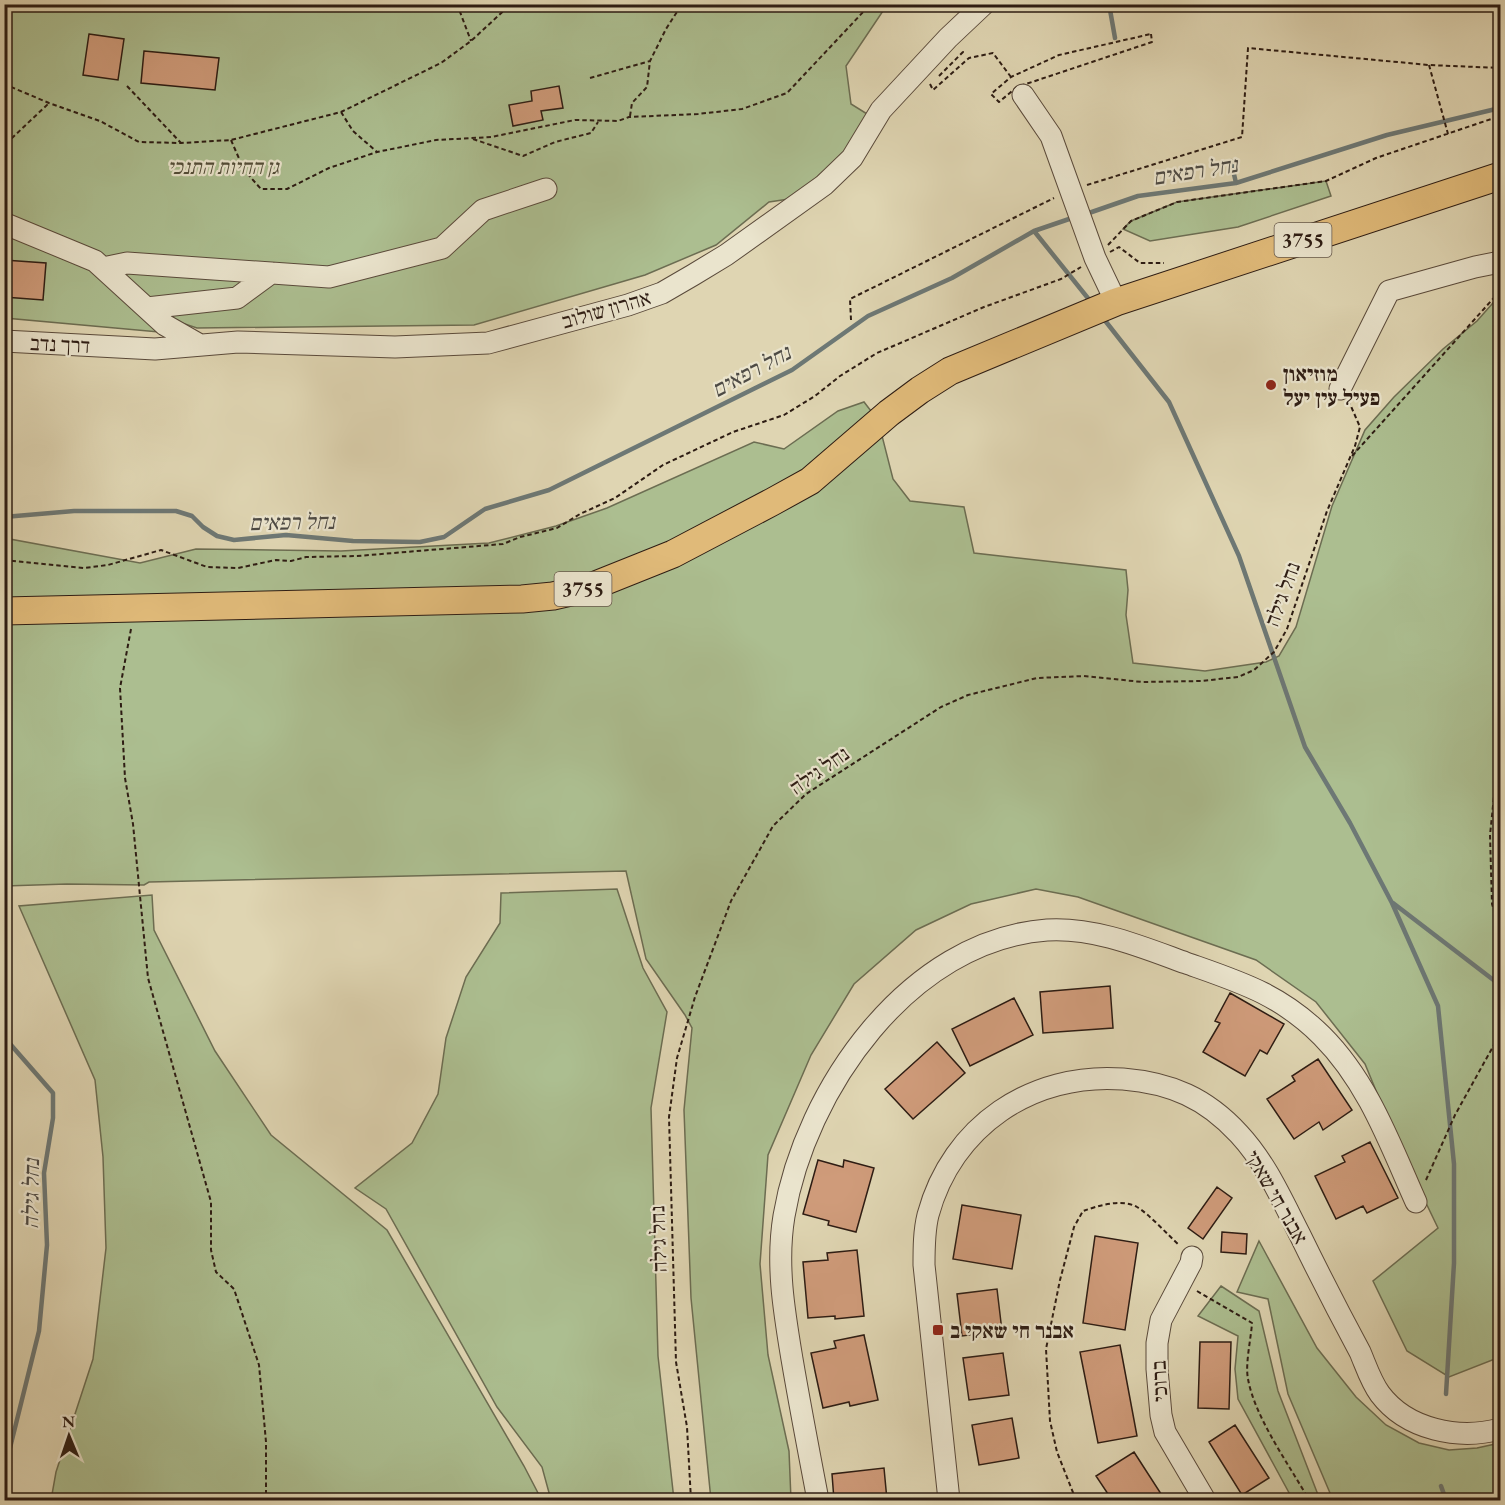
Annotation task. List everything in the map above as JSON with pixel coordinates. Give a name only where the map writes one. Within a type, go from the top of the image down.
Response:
[{"type":"main road","name":"3755","points":[[4,611],[522,599],[553,596],[588,588],[673,554],[810,481],[889,413],[950,371],[1103,307],[1500,176]]},
{"type":"street","name":"אהרון שולוב","points":[[116,347],[155,349],[238,342],[395,348],[488,343],[628,305],[662,293],[726,255],[824,185],[852,158],[881,110],[948,38],[984,4]]},
{"type":"street","points":[[1020,91],[1051,136],[1095,258],[1103,307]]},
{"type":"street","points":[[103,268],[126,263],[329,277],[442,248],[483,210],[546,189]]},
{"type":"street","points":[[4,225],[95,261],[165,325],[200,345]]},
{"type":"street","points":[[1340,389],[1389,291],[1500,262]]},
{"type":"street","points":[[147,308],[237,298],[271,273]]},
{"type":"street","name":"דרך נדב","points":[[4,341],[116,347]]},
{"type":"street","points":[[818,1500],[800,1407],[781,1285],[780,1249],[792,1177],[803,1143],[819,1109],[852,1054],[909,991],[969,953],[1023,933],[1049,930],[1078,932],[1131,943],[1262,991],[1297,1014],[1322,1036],[1345,1062],[1372,1104],[1416,1202]]},
{"type":"street","name":"אבנר חי שאקי","points":[[949,1500],[924,1265],[924,1238],[928,1216],[946,1171],[974,1132],[1007,1106],[1044,1088],[1086,1079],[1144,1081],[1181,1091],[1220,1116],[1239,1133],[1269,1176],[1379,1393],[1395,1409],[1412,1420],[1433,1429],[1479,1433],[1500,1429]]},
{"type":"street","name":"ברוכי","points":[[1192,1257],[1161,1320],[1157,1342],[1157,1369],[1161,1415],[1169,1440],[1205,1500]]},
{"type":"street","name":"אבנר חי שאקי","points":[[1360,1352],[1393,1392],[1424,1413],[1460,1422],[1500,1416]]},
{"type":"path","points":[[457,4],[471,41]]},
{"type":"path","points":[[4,84],[99,121],[139,142],[181,143],[231,140],[341,112],[441,63],[471,41],[511,4]]},
{"type":"path","points":[[629,117],[632,103],[647,87],[650,61],[682,4]]},
{"type":"path","points":[[231,140],[244,170],[261,189],[274,190],[287,189],[329,168],[377,152],[436,140],[491,137],[574,120],[618,121],[629,117],[698,114],[742,109],[787,93],[865,10],[865,4]]},
{"type":"path","points":[[1151,34],[1152,42],[1020,91],[999,102],[992,94],[1011,77],[1059,55],[1151,34]]},
{"type":"path","points":[[948,38],[963,52],[930,85],[933,90],[969,58],[993,53],[1011,77]]},
{"type":"path","points":[[851,320],[850,299],[1071,190],[1242,137],[1248,48],[1430,65],[1500,68]]},
{"type":"path","points":[[590,78],[650,61]]},
{"type":"path","points":[[1430,65],[1448,134]]},
{"type":"path","points":[[127,86],[181,143]]},
{"type":"path","points":[[4,138],[12,138],[49,103]]},
{"type":"path","points":[[341,112],[353,131],[377,152]]},
{"type":"path","points":[[4,560],[84,568],[108,565],[161,550],[207,567],[238,568],[276,560],[291,561],[306,557],[413,552],[503,544],[520,537],[557,528],[580,514],[615,498],[663,465],[734,432],[784,415],[876,353],[984,307],[1061,279],[1095,258],[1131,221],[1177,202],[1326,181],[1376,158],[1500,116]]},
{"type":"path","points":[[471,138],[523,156],[555,142],[591,133],[599,121]]},
{"type":"path","points":[[1351,456],[1500,291]]},
{"type":"path","name":"נחל גילה","points":[[692,1500],[687,1427],[676,1362],[669,1117],[677,1058],[695,997],[731,901],[773,826],[806,794],[941,707],[968,695],[1036,678],[1084,676],[1142,682],[1201,681],[1238,677],[1254,670],[1274,652],[1287,629],[1327,511],[1351,456],[1360,427],[1351,405],[1340,389]]},
{"type":"path","points":[[135,608],[120,688],[125,778],[133,824],[148,978],[211,1202],[211,1250],[216,1272],[234,1289],[259,1365],[266,1442],[266,1500]]},
{"type":"path","points":[[1500,738],[1490,835],[1492,904],[1500,930]]},
{"type":"path","points":[[1416,1202],[1455,1115],[1500,1034]]},
{"type":"path","points":[[1076,1500],[1057,1452],[1050,1421],[1046,1349],[1074,1227],[1083,1211],[1103,1204],[1121,1203],[1137,1206],[1192,1257]]},
{"type":"path","points":[[1181,1282],[1252,1323],[1247,1377],[1252,1394],[1265,1422],[1309,1500]]},
{"type":"green space","name":"גן החיות התנכי","points":[[4,5],[887,5],[846,66],[851,104],[872,117],[847,150],[816,178],[789,199],[769,202],[716,245],[645,275],[474,325],[197,328],[170,319],[159,332],[5,318]]},
{"type":"green space","points":[[1326,181],[1331,196],[1238,227],[1150,241],[1123,229],[1131,221],[1177,202]]},
{"type":"green space","points":[[1500,295],[1500,1357],[1449,1377],[1407,1351],[1373,1281],[1438,1228],[1400,1149],[1365,1064],[1316,1002],[1256,960],[1078,897],[1036,889],[971,904],[916,930],[854,984],[811,1055],[768,1155],[760,1264],[768,1355],[789,1451],[791,1500],[711,1500],[691,1298],[684,1110],[692,1028],[646,959],[626,871],[149,882],[144,885],[5,886],[4,538],[140,563],[196,549],[341,551],[489,543],[556,526],[607,508],[754,442],[784,449],[838,411],[864,402],[878,420],[893,479],[910,501],[964,507],[974,553],[1126,570],[1128,590],[1126,615],[1133,663],[1205,671],[1266,662],[1279,656],[1296,627],[1332,506],[1365,430],[1394,397],[1443,349],[1477,321]]},
{"type":"green space","points":[[617,889],[643,968],[667,1012],[651,1108],[658,1356],[674,1500],[551,1500],[542,1467],[497,1407],[386,1209],[355,1188],[412,1143],[438,1094],[446,1038],[466,977],[500,923],[501,893]]},
{"type":"green space","points":[[152,895],[154,930],[215,1051],[271,1135],[387,1230],[524,1466],[538,1493],[539,1500],[51,1500],[56,1472],[93,1359],[106,1248],[103,1157],[95,1080],[19,906]]},
{"type":"green space","points":[[1259,1241],[1317,1348],[1356,1397],[1386,1425],[1419,1443],[1449,1450],[1477,1448],[1500,1443],[1500,1500],[1333,1500],[1288,1394],[1268,1299],[1237,1292]]},
{"type":"green space","points":[[1221,1286],[1259,1311],[1278,1391],[1320,1500],[1293,1500],[1238,1399],[1235,1369],[1238,1336],[1198,1316]]},
{"type":"building","points":[[89,34],[124,39],[118,80],[83,75]]},
{"type":"building","points":[[144,51],[219,58],[215,90],[141,83]]},
{"type":"building","points":[[559,86],[563,108],[541,111],[543,120],[513,126],[509,105],[532,101],[531,91]]},
{"type":"building","points":[[4,260],[46,263],[43,300],[4,297]]},
{"type":"building","points":[[1110,986],[1113,1028],[1043,1033],[1040,992]]},
{"type":"building","points":[[1230,993],[1284,1024],[1267,1054],[1260,1050],[1245,1076],[1203,1052],[1220,1023],[1215,1021]]},
{"type":"building","points":[[1014,998],[1033,1035],[970,1066],[952,1029]]},
{"type":"building","points":[[937,1042],[965,1073],[913,1119],[885,1089]]},
{"type":"building","points":[[1318,1059],[1352,1110],[1323,1130],[1319,1122],[1294,1139],[1267,1099],[1295,1081],[1292,1076]]},
{"type":"building","points":[[1370,1142],[1398,1198],[1367,1213],[1363,1206],[1336,1219],[1315,1176],[1345,1162],[1342,1156]]},
{"type":"building","points":[[818,1160],[843,1167],[844,1160],[874,1168],[856,1232],[828,1225],[829,1221],[803,1214]]},
{"type":"building","points":[[1217,1187],[1232,1198],[1203,1239],[1188,1228]]},
{"type":"building","points":[[962,1205],[1021,1215],[1012,1269],[953,1259]]},
{"type":"building","points":[[1222,1232],[1247,1234],[1246,1254],[1221,1252]]},
{"type":"building","points":[[1095,1236],[1138,1243],[1125,1330],[1083,1323]]},
{"type":"building","points":[[857,1250],[864,1316],[835,1319],[835,1316],[808,1318],[803,1262],[828,1260],[827,1253]]},
{"type":"building","points":[[997,1289],[1002,1331],[962,1336],[957,1294]]},
{"type":"building","points":[[864,1335],[878,1400],[850,1406],[849,1402],[823,1408],[811,1353],[836,1348],[834,1341]]},
{"type":"building","points":[[1200,1342],[1231,1342],[1229,1409],[1198,1408]]},
{"type":"building","points":[[1120,1345],[1137,1436],[1098,1443],[1080,1352]]},
{"type":"building","points":[[1003,1353],[1009,1395],[969,1400],[963,1358]]},
{"type":"building","points":[[1012,1418],[1019,1458],[979,1465],[972,1425]]},
{"type":"building","points":[[1235,1425],[1269,1478],[1242,1495],[1209,1442]]},
{"type":"building","points":[[1134,1452],[1165,1500],[1112,1500],[1096,1476]]},
{"type":"building","points":[[884,1468],[887,1500],[834,1500],[832,1474]]},
{"type":"waterway","points":[[1109,4],[1115,38]]},
{"type":"waterway","name":"נחל רפאים","points":[[1086,214],[1138,196],[1236,183],[1387,135],[1500,108]]},
{"type":"waterway","points":[[1231,161],[1236,183]]},
{"type":"waterway","name":"נחל רפאים","points":[[4,517],[74,511],[176,511],[192,516],[217,536],[234,540],[286,535],[353,541],[420,542],[444,537],[485,509],[549,490],[792,370],[868,316],[952,278],[1034,231],[1075,217]]},
{"type":"waterway","points":[[1034,231],[1091,302]]},
{"type":"waterway","points":[[1103,318],[1169,402],[1239,556],[1305,747],[1350,823],[1392,903],[1438,1006],[1454,1164],[1454,1263],[1446,1394]]},
{"type":"waterway","points":[[1393,903],[1500,985]]},
{"type":"waterway","name":"נחל גילה","points":[[4,1037],[53,1093],[53,1118],[44,1173],[47,1245],[39,1331],[4,1472]]},
{"type":"waterway","points":[[1441,1486],[1446,1500]]},
{"type":"place","name":"מוזיאון פעיל עין יעל","points":[[1271,385]]},
{"type":"place","name":"אבנר חי שאקי ב","points":[[938,1330]]}]
